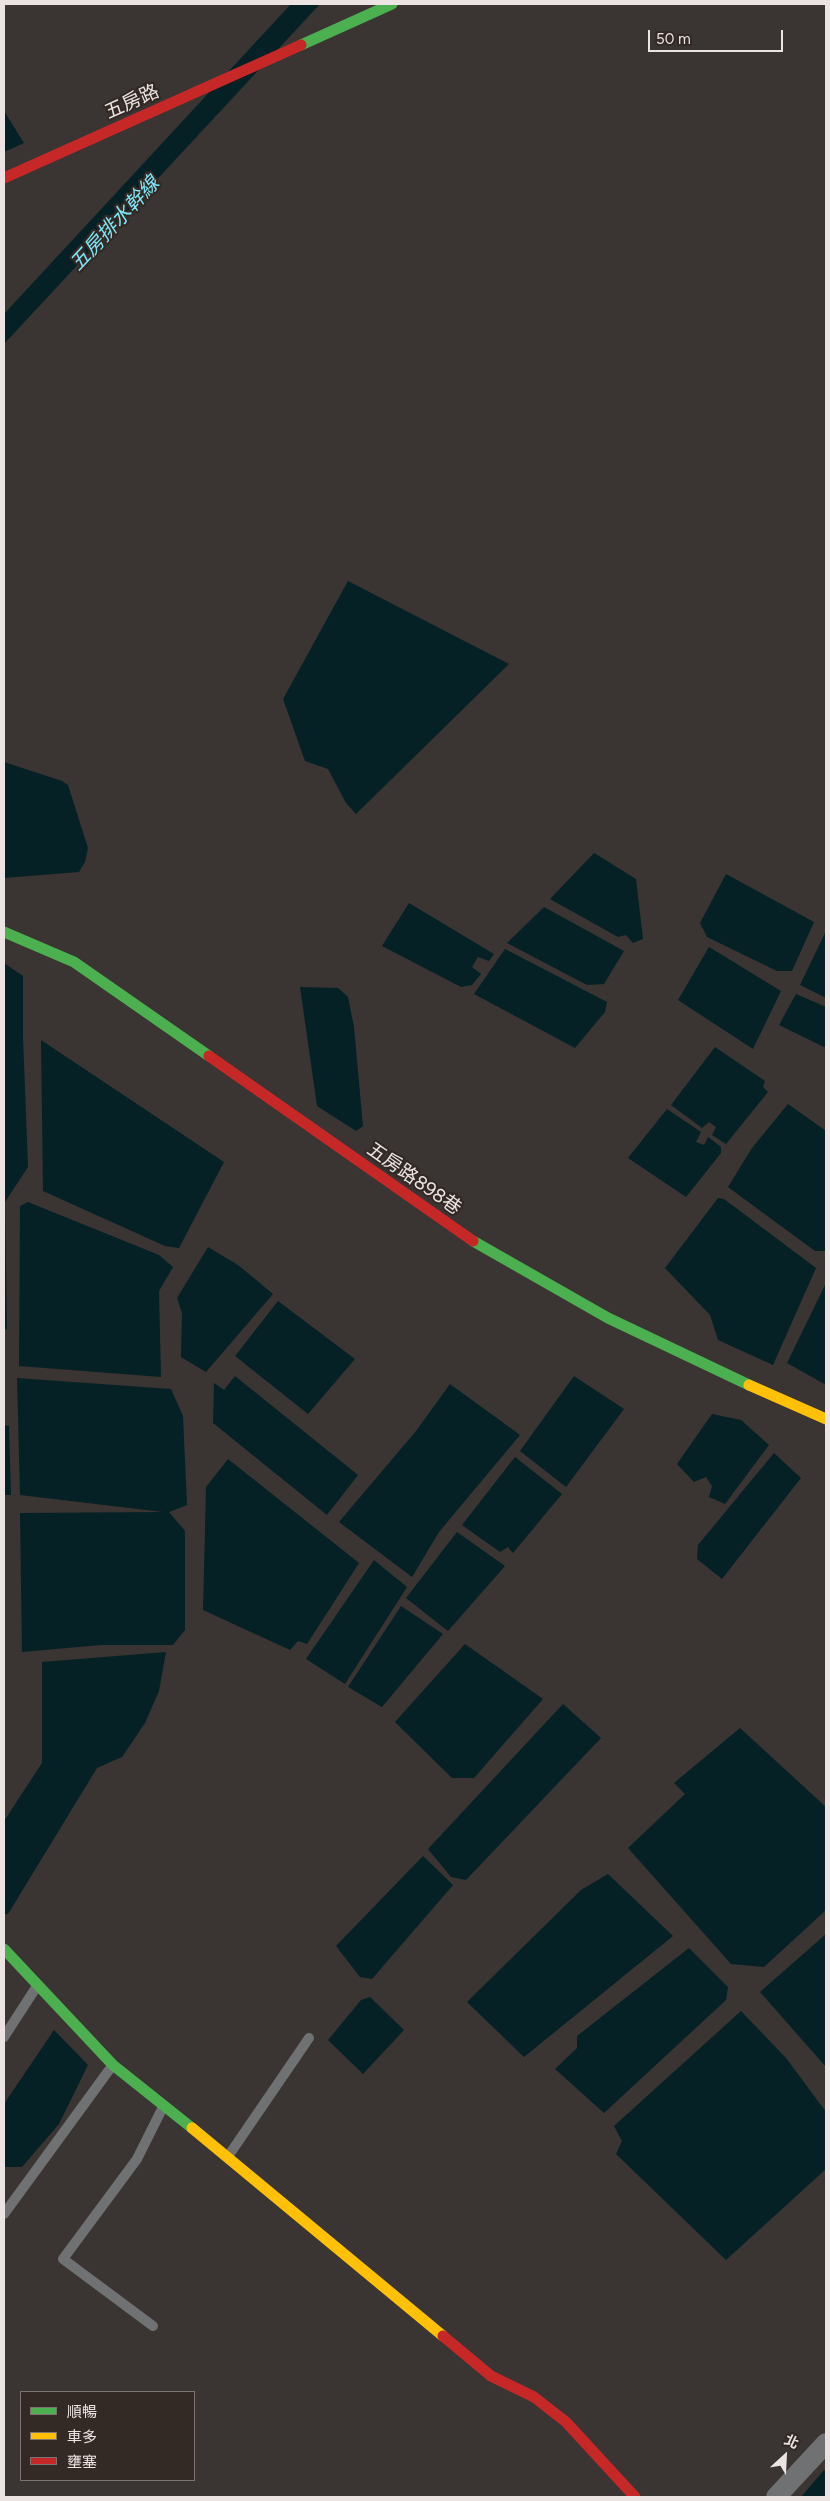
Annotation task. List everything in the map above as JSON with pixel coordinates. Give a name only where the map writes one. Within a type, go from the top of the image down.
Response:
[{"type":"street","name":"五房路","points":[[4,178],[392,4]]},
{"type":"street","name":"五房路898巷","points":[[4,932],[74,962],[487,1251],[608,1318],[804,1411],[826,1419]]},
{"type":"street","points":[[4,1949],[113,2065],[228,2156],[491,2376],[534,2397],[566,2422],[635,2497]]},
{"type":"street","points":[[776,2497],[826,2443]]},
{"type":"lane","points":[[4,2037],[38,1985]]},
{"type":"lane","points":[[228,2156],[309,2038]]},
{"type":"lane","points":[[4,2214],[113,2065]]},
{"type":"lane","points":[[152,2326],[63,2259],[137,2159],[164,2106]]},
{"type":"water","name":"五房排水幹線","points":[[291,4],[320,4],[4,344],[4,314]]},
{"type":"water","points":[[4,111],[24,143],[4,152]]},
{"type":"water","points":[[348,581],[509,664],[356,814],[346,803],[328,769],[305,761],[283,699]]},
{"type":"water","points":[[4,762],[62,781],[68,785],[88,848],[85,862],[79,872],[4,878]]},
{"type":"water","points":[[594,853],[636,879],[643,939],[633,943],[626,935],[618,937],[550,899]]},
{"type":"water","points":[[726,874],[814,922],[792,971],[777,971],[707,937],[700,923]]},
{"type":"water","points":[[409,903],[494,954],[489,961],[478,957],[472,967],[481,974],[472,985],[461,987],[382,946]]},
{"type":"water","points":[[544,907],[624,951],[604,984],[587,985],[507,943]]},
{"type":"water","points":[[826,931],[826,998],[800,985]]},
{"type":"water","points":[[709,947],[781,991],[753,1049],[678,1000]]},
{"type":"water","points":[[505,949],[607,1002],[605,1012],[575,1048],[474,994]]},
{"type":"water","points":[[4,963],[23,976],[23,1037],[28,1167],[5,1202],[7,1330],[4,1328]]},
{"type":"water","points":[[300,987],[338,988],[348,997],[354,1027],[363,1126],[356,1131],[317,1106]]},
{"type":"water","points":[[796,994],[826,1007],[826,1048],[779,1025]]},
{"type":"water","points":[[41,1040],[224,1162],[179,1248],[165,1246],[43,1191]]},
{"type":"water","points":[[715,1047],[765,1081],[763,1087],[768,1092],[726,1144],[712,1135],[716,1127],[709,1122],[702,1128],[671,1105]]},
{"type":"water","points":[[788,1104],[826,1131],[826,1251],[815,1251],[728,1187],[752,1148]]},
{"type":"water","points":[[667,1109],[701,1132],[696,1142],[704,1145],[708,1137],[721,1147],[721,1153],[686,1197],[628,1158]]},
{"type":"water","points":[[718,1198],[724,1199],[816,1268],[773,1365],[718,1340],[710,1315],[665,1268]]},
{"type":"water","points":[[28,1202],[159,1255],[173,1267],[159,1291],[161,1377],[19,1366],[20,1206]]},
{"type":"water","points":[[208,1247],[238,1265],[273,1294],[206,1372],[181,1357],[182,1313],[177,1298]]},
{"type":"water","points":[[826,1283],[826,1385],[787,1363]]},
{"type":"water","points":[[278,1301],[355,1359],[308,1414],[235,1356]]},
{"type":"water","points":[[235,1376],[358,1475],[327,1515],[213,1423],[214,1383],[224,1390]]},
{"type":"water","points":[[574,1376],[624,1409],[566,1487],[520,1451]]},
{"type":"water","points":[[17,1378],[171,1389],[183,1416],[187,1505],[169,1512],[185,1531],[185,1630],[173,1645],[101,1645],[22,1652],[20,1513],[163,1512],[20,1495]]},
{"type":"water","points":[[450,1384],[520,1435],[439,1532],[412,1577],[339,1522],[416,1431]]},
{"type":"water","points":[[712,1414],[741,1420],[769,1445],[725,1504],[709,1497],[712,1486],[706,1477],[694,1482],[677,1464]]},
{"type":"water","points":[[4,1425],[9,1426],[11,1495],[4,1495]]},
{"type":"water","points":[[774,1453],[801,1478],[722,1579],[697,1559],[698,1545]]},
{"type":"water","points":[[515,1457],[562,1494],[513,1553],[508,1547],[500,1552],[462,1525]]},
{"type":"water","points":[[228,1459],[359,1563],[307,1644],[298,1641],[290,1650],[203,1610],[206,1487]]},
{"type":"water","points":[[457,1532],[505,1566],[448,1631],[406,1598]]},
{"type":"water","points":[[374,1560],[407,1587],[345,1684],[306,1659]]},
{"type":"water","points":[[401,1606],[443,1634],[382,1707],[348,1687]]},
{"type":"water","points":[[465,1644],[543,1699],[474,1778],[452,1778],[395,1722]]},
{"type":"water","points":[[166,1652],[159,1691],[145,1723],[122,1757],[97,1768],[8,1914],[4,1914],[4,1821],[42,1763],[42,1662]]},
{"type":"water","points":[[563,1704],[601,1738],[466,1880],[451,1877],[428,1849]]},
{"type":"water","points":[[740,1728],[826,1807],[826,1910],[764,1967],[731,1964],[628,1848],[685,1794],[674,1783]]},
{"type":"water","points":[[423,1856],[453,1885],[372,1979],[360,1977],[336,1946]]},
{"type":"water","points":[[608,1874],[673,1936],[524,2057],[467,2002],[581,1890]]},
{"type":"water","points":[[826,1934],[826,2067],[760,1992]]},
{"type":"water","points":[[689,1948],[728,1987],[726,2000],[604,2113],[555,2069],[577,2048],[577,2036]]},
{"type":"water","points":[[370,1997],[404,2030],[363,2074],[328,2040],[361,2000]]},
{"type":"water","points":[[741,2011],[786,2058],[826,2112],[826,2169],[726,2260],[616,2154],[622,2141],[614,2126]]},
{"type":"water","points":[[54,2030],[88,2065],[59,2124],[22,2167],[4,2167],[4,2104]]},
{"type":"water","points":[[824,2470],[826,2472],[826,2497],[801,2497]]},
{"type":"traffic: fast","points":[[301,45],[392,4]]},
{"type":"traffic: fast","points":[[4,932],[74,962],[209,1056]]},
{"type":"traffic: fast","points":[[473,1241],[608,1318],[749,1385]]},
{"type":"traffic: fast","points":[[4,1949],[113,2065],[192,2128]]},
{"type":"traffic: slow","points":[[749,1385],[826,1419]]},
{"type":"traffic: slow","points":[[192,2128],[443,2336]]},
{"type":"traffic: jam","points":[[4,178],[301,45]]},
{"type":"traffic: jam","points":[[209,1056],[473,1241]]},
{"type":"traffic: jam","points":[[443,2336],[491,2376],[534,2397],[566,2422],[635,2497]]}]
